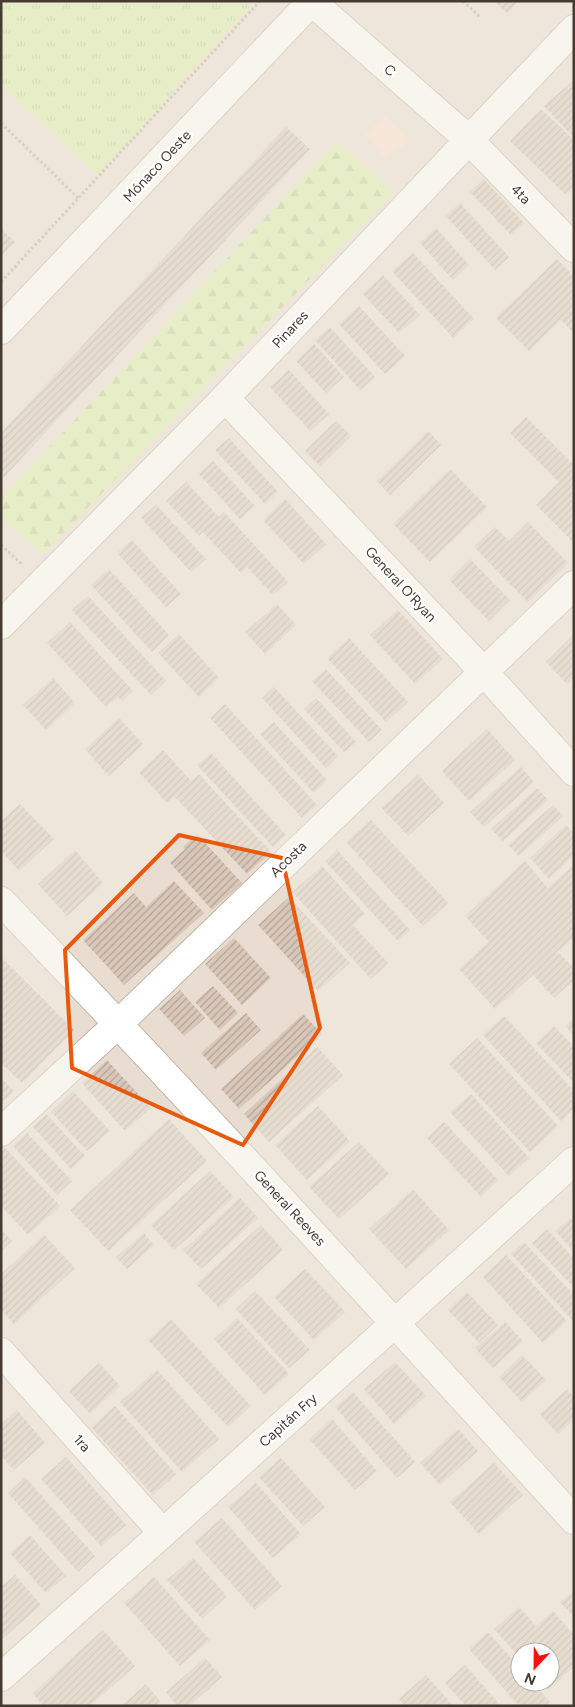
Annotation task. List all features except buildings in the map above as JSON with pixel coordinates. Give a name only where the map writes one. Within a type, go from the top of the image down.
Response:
[{"type":"street","name":"C","points":[[311,1],[468,139]]},
{"type":"street","name":"Mónaco Oeste","points":[[1,330],[311,1]]},
{"type":"street","name":"Pinares","points":[[1,625],[225,398],[574,29]]},
{"type":"street","name":"4ta","points":[[468,139],[574,248]]},
{"type":"street","name":"General O'Ryan","points":[[225,398],[483,671],[574,772]]},
{"type":"street","name":"Acosta","points":[[1,1132],[118,1023],[574,585]]},
{"type":"street","name":"General Reeves","points":[[1,900],[118,1023],[574,1520]]},
{"type":"street","name":"Capitán Fry","points":[[1,1677],[574,1161]]},
{"type":"street","name":"1ra","points":[[1,1352],[163,1533]]},
{"type":"path","points":[[1,282],[260,1]]},
{"type":"path","points":[[463,1],[480,17]]},
{"type":"path","points":[[1,123],[78,199]]},
{"type":"highlighted area","points":[[179,835],[282,858],[320,1028],[243,1145],[72,1068],[65,950]]},
{"type":"shaded area","points":[[1,1],[574,1],[574,1706],[1,1706]]},
{"type":"shaded area","points":[[386,116],[410,140],[386,160],[365,134]]},
{"type":"green space","points":[[1,1],[244,1],[250,7],[97,175],[1,86]]},
{"type":"green space","points":[[337,141],[394,192],[43,554],[1,519],[1,498]]}]
